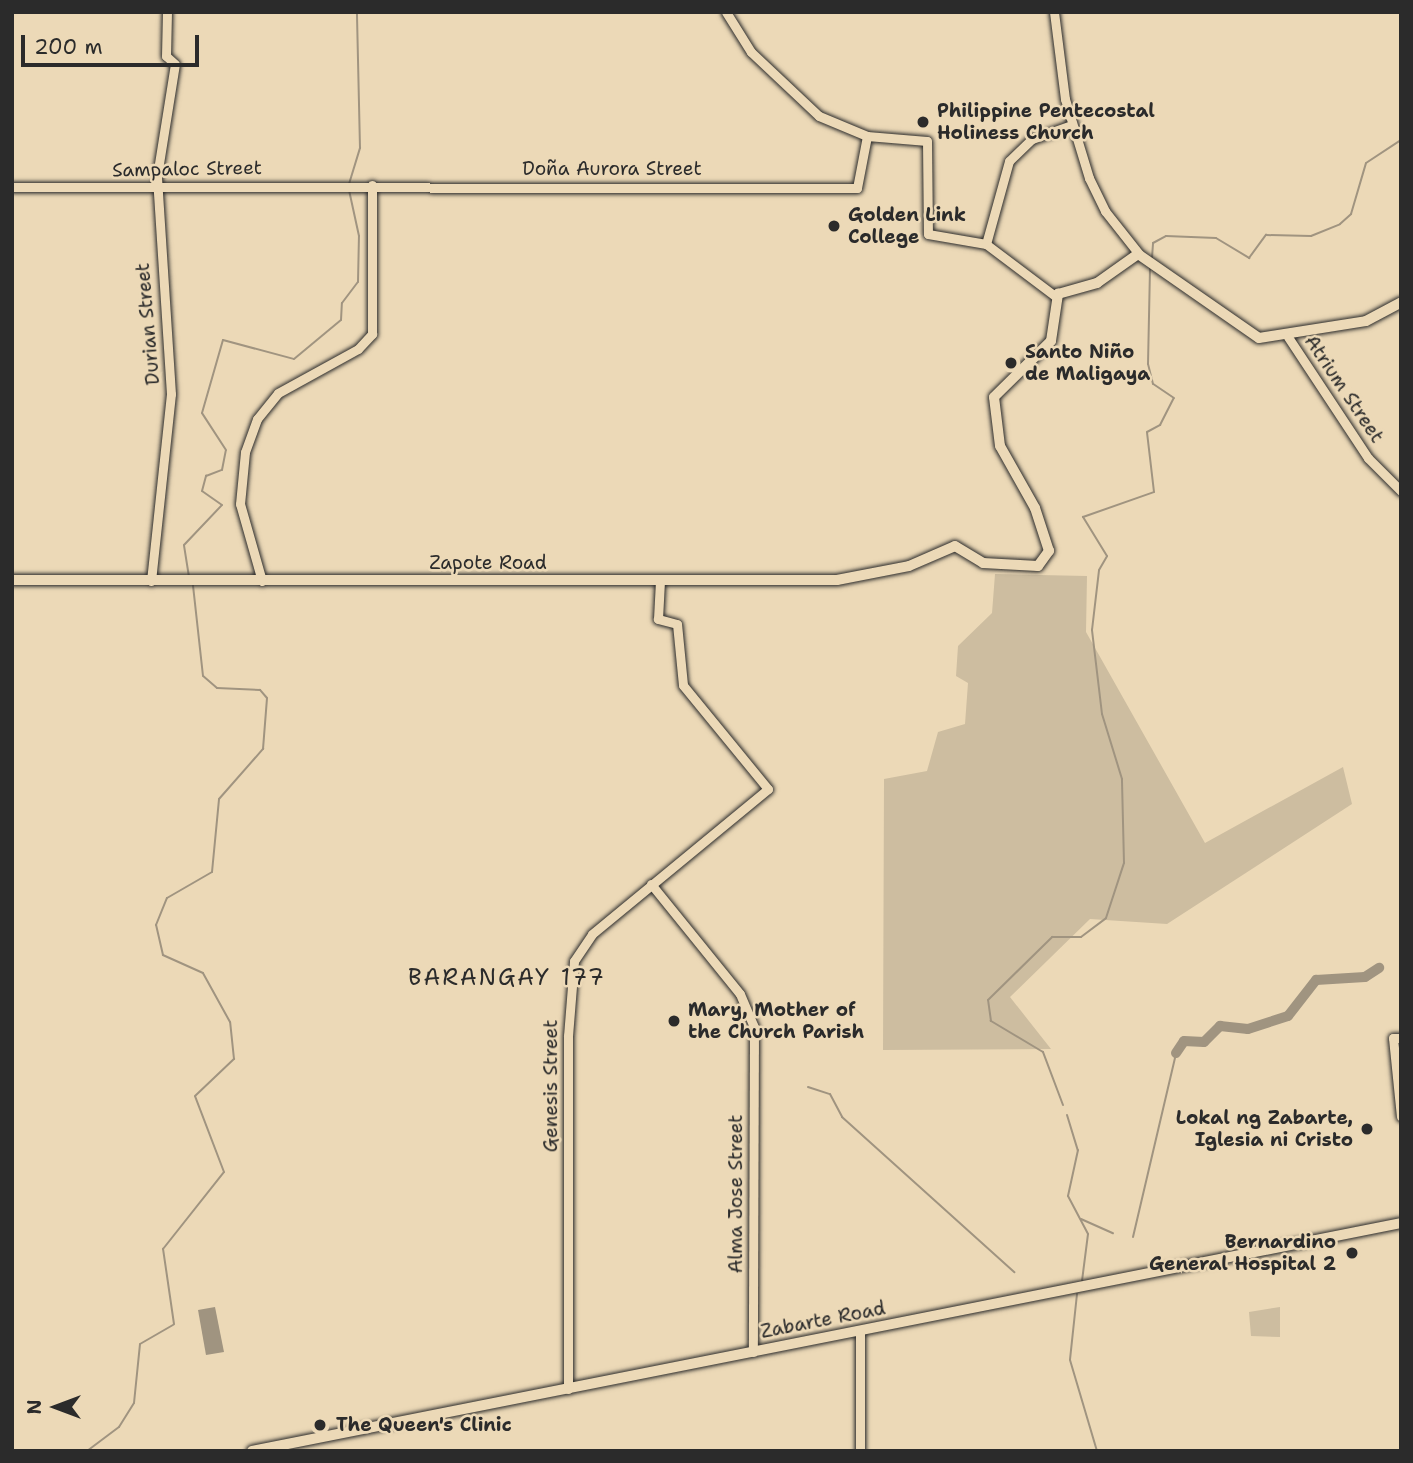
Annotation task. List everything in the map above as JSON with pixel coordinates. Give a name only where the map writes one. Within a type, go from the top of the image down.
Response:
[{"type":"main road","points":[[1055,296],[1090,286],[1147,259],[1252,335],[1288,337],[1366,321],[1401,302]]},
{"type":"main road","name":"Zapote Road","points":[[12,580],[851,579],[958,546],[993,565],[1038,566],[1049,558],[1035,508],[1000,446],[993,402],[1051,341],[1055,296]]},
{"type":"main road","name":"Zabarte Road","points":[[253,1451],[1401,1223]]},
{"type":"street","name":"Durian Street","points":[[151,581],[172,379],[158,188],[160,135],[175,64],[166,56],[167,12]]},
{"type":"street","points":[[726,12],[751,52],[805,104],[834,124],[867,136],[925,140],[928,234],[986,244],[1055,296]]},
{"type":"street","points":[[1054,12],[1072,125],[1100,203],[1147,259]]},
{"type":"street","points":[[986,244],[1009,161],[1032,139],[1072,125]]},
{"type":"street","name":"Doña Aurora Street","points":[[367,185],[860,187],[867,136]]},
{"type":"street","points":[[261,581],[240,504],[245,452],[257,419],[278,393],[358,349],[372,334],[367,185]]},
{"type":"street","name":"Sampaloc Street","points":[[12,187],[367,185]]},
{"type":"street","name":"Atrium Street","points":[[1288,337],[1368,458],[1401,491]]},
{"type":"street","name":"Genesis Street","points":[[568,1389],[571,970],[592,934],[768,789],[683,685],[677,624],[658,619],[660,580]]},
{"type":"street","name":"Alma Jose Street","points":[[651,884],[740,994],[755,1036],[753,1352]]},
{"type":"street","points":[[1397,1038],[1401,1114]]},
{"type":"street","points":[[860,1330],[860,1451]]},
{"type":"shaded area","points":[[995,574],[1087,576],[1086,632],[1205,843],[1343,767],[1352,804],[1167,924],[1090,919],[1010,997],[1051,1049],[883,1050],[884,779],[927,771],[938,732],[965,724],[968,683],[956,676],[958,646],[992,613]]},
{"type":"shaded area","points":[[215,1307],[224,1352],[206,1355],[198,1310]]},
{"type":"shaded area","points":[[1280,1307],[1280,1337],[1251,1336],[1249,1312]]},
{"type":"waterway","points":[[349,184],[360,148],[357,12]]},
{"type":"waterway","points":[[1152,258],[1153,243],[1166,236],[1216,238],[1249,258],[1266,235],[1311,236],[1340,224],[1351,214],[1366,163],[1401,140]]},
{"type":"waterway","points":[[189,577],[184,545],[222,505],[202,491],[206,476],[222,470],[226,450],[202,413],[223,340],[294,359],[341,320],[342,303],[358,282],[359,236],[349,190]]},
{"type":"waterway","points":[[1063,1105],[1043,1052],[991,1021],[988,1000],[1052,937],[1081,937],[1106,918],[1124,863],[1122,779],[1102,714],[1092,630],[1099,570],[1107,556],[1083,517],[1154,492],[1147,432],[1160,425],[1174,398],[1153,384],[1148,364],[1150,267]]},
{"type":"waterway","points":[[87,1451],[119,1427],[134,1403],[140,1344],[174,1324],[163,1249],[224,1172],[195,1096],[234,1059],[230,1022],[203,973],[163,955],[156,925],[167,898],[212,872],[219,799],[263,749],[267,698],[260,690],[217,688],[203,676],[193,586]]},
{"type":"waterway","points":[[1176,1053],[1184,1041],[1204,1042],[1220,1026],[1248,1029],[1288,1016],[1316,980],[1365,977],[1379,968]]},
{"type":"waterway","points":[[1133,1237],[1176,1053]]},
{"type":"waterway","points":[[808,1087],[830,1094],[842,1117],[1014,1272]]},
{"type":"waterway","points":[[1067,1115],[1078,1150],[1068,1196],[1088,1234],[1082,1281]]},
{"type":"waterway","points":[[1081,1219],[1113,1233]]},
{"type":"waterway","points":[[1077,1294],[1070,1360],[1097,1451]]},
{"type":"place","name":"Philippine Pentecostal Holiness Church","points":[[923,122]]},
{"type":"place","name":"Golden Link College","points":[[834,226]]},
{"type":"place","name":"Santo Niño de Maligaya","points":[[1011,363]]},
{"type":"place","name":"Mary, Mother of the Church Parish","points":[[674,1021]]},
{"type":"place","name":"Lokal ng Zabarte, Iglesia ni Cristo","points":[[1367,1129]]},
{"type":"place","name":"Bernardino General Hospital 2","points":[[1352,1253]]},
{"type":"place","name":"The Queen's Clinic","points":[[320,1425]]},
{"type":"district","name":"BARANGAY 177","points":[[507,977]]}]
